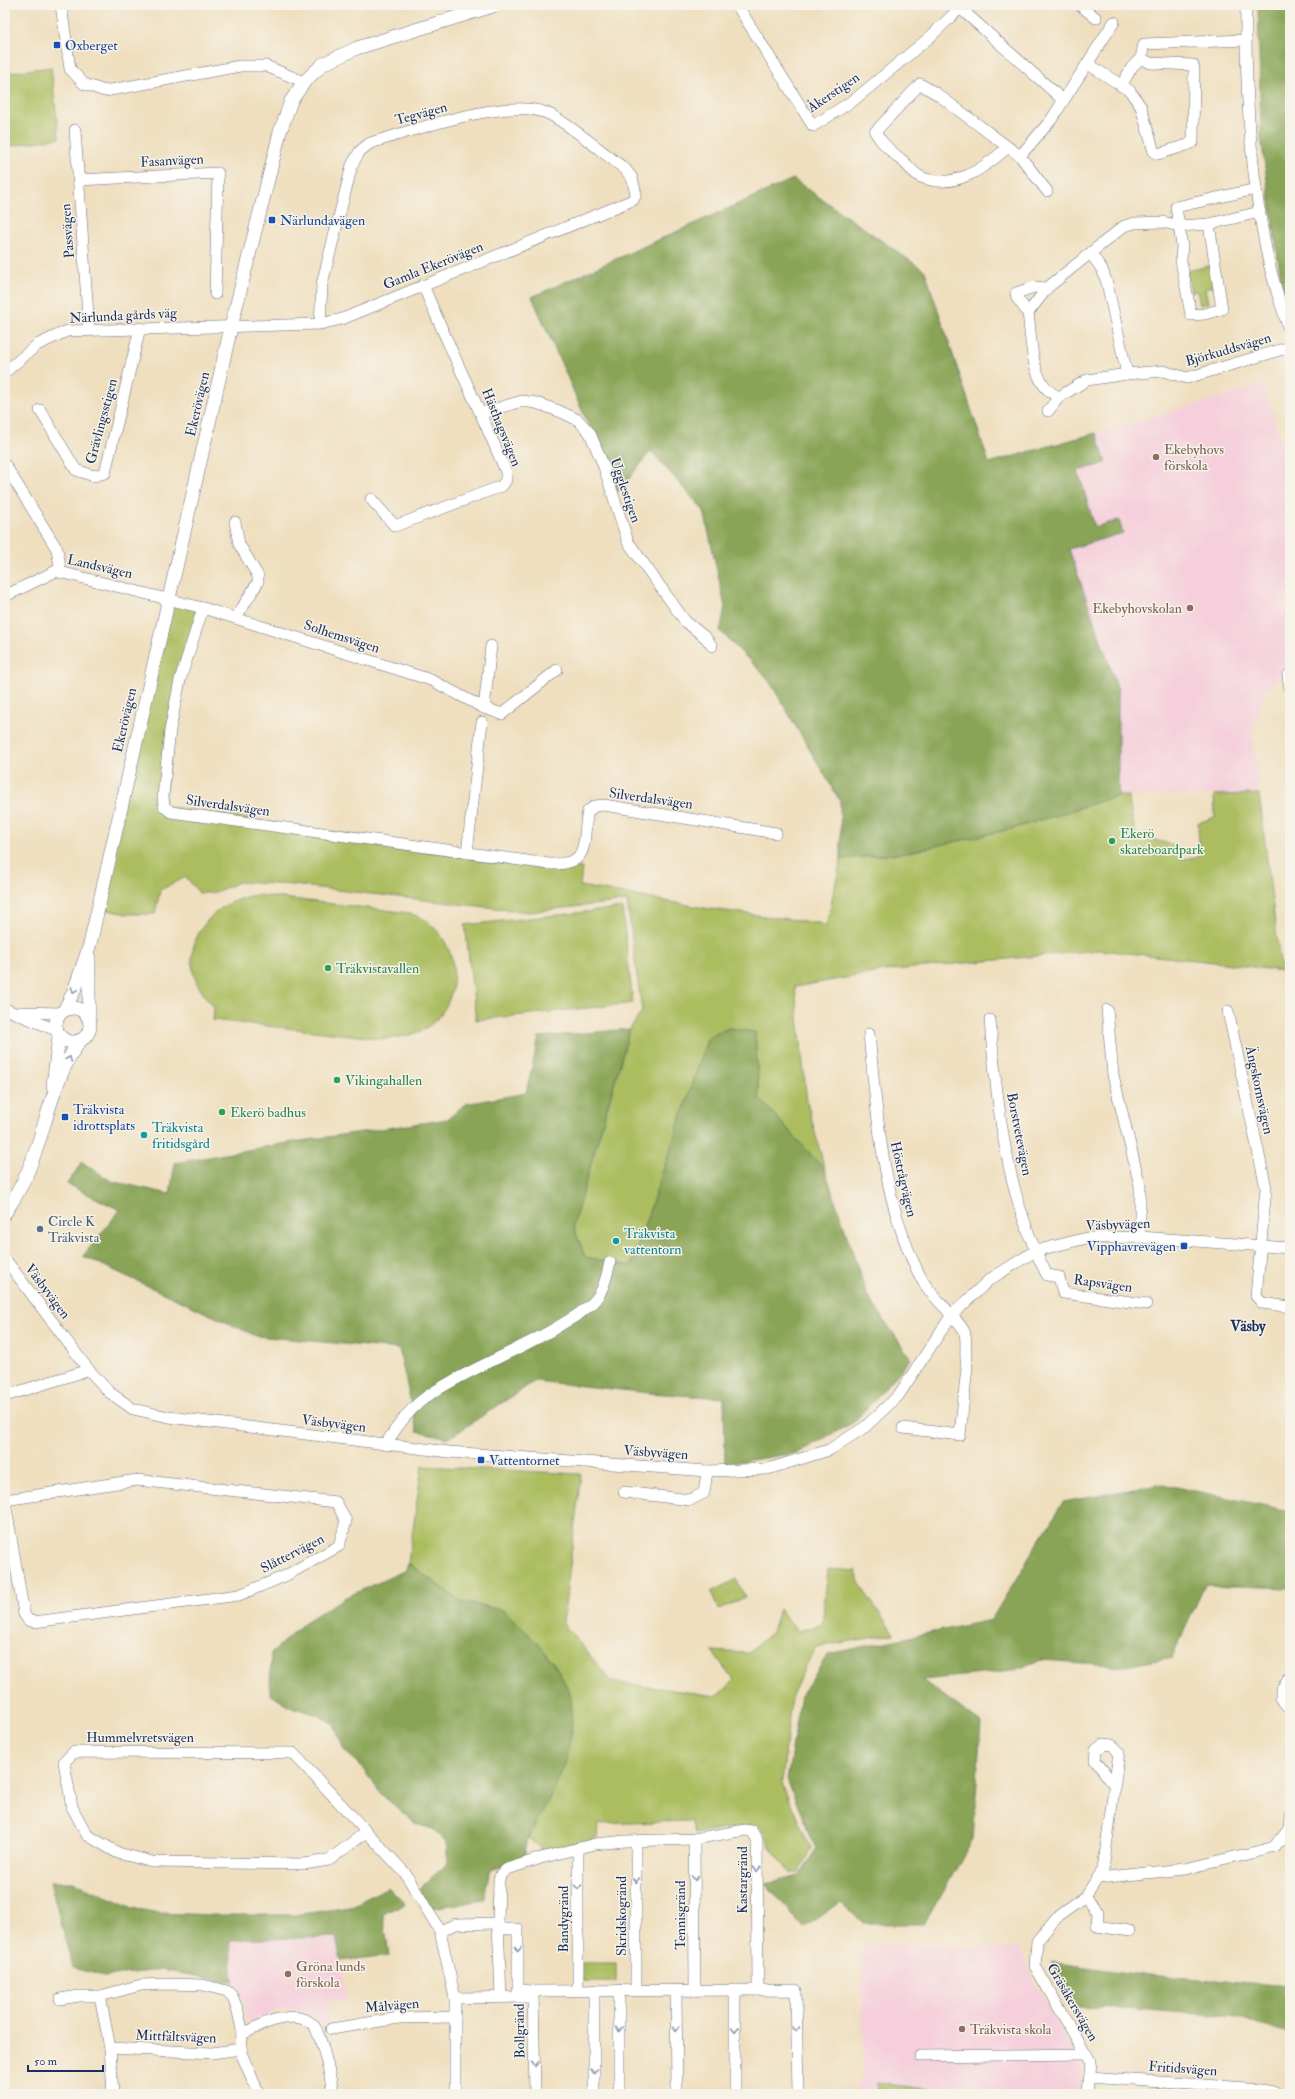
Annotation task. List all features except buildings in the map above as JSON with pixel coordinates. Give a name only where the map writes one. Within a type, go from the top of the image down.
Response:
[{"type":"main road","name":"Ekerövägen","points":[[63,1011],[74,991],[90,944],[231,327],[280,132],[291,101],[304,82],[323,64],[357,48],[496,5]]},
{"type":"main road","name":"Ekerövägen","points":[[89,1018],[90,944]]},
{"type":"main road","points":[[5,1213],[32,1162],[50,1104],[73,1050],[88,1034],[90,1024],[89,1018],[82,1010],[78,1008],[63,1011],[56,1018],[57,1033],[50,1104]]},
{"type":"main road","points":[[57,1033],[68,1042],[80,1041]]},
{"type":"street","points":[[61,5],[70,69],[84,84],[105,91],[240,66],[266,66],[304,82]]},
{"type":"street","name":"Åkerstigen","points":[[737,5],[813,126],[854,100],[930,37],[962,7],[1063,100]]},
{"type":"street","points":[[1080,5],[1096,18]]},
{"type":"street","name":"Björkuddsvägen","points":[[1246,5],[1247,95],[1256,189],[1267,255],[1290,333]]},
{"type":"street","points":[[1020,156],[1051,120],[1114,22]]},
{"type":"street","points":[[1121,86],[1141,58],[1144,44],[1246,40]]},
{"type":"street","points":[[1088,64],[1130,91],[1141,107],[1154,152],[1158,154],[1193,142],[1193,65],[1150,63],[1141,58]]},
{"type":"street","points":[[1007,148],[969,176],[941,182],[920,177],[881,142],[875,132],[920,84],[937,94],[1007,148],[1020,156],[1047,191]]},
{"type":"street","name":"Tegvägen","points":[[320,324],[322,284],[352,165],[360,151],[370,143],[477,113],[500,109],[534,109],[551,115],[626,169],[632,178],[636,194]]},
{"type":"street","name":"Passvägen","points":[[75,130],[89,330]]},
{"type":"street","name":"Fasanvägen","points":[[78,180],[218,173],[215,294]]},
{"type":"street","points":[[1222,309],[1205,314],[1191,315],[1181,261],[1182,246],[1176,207],[1256,189]]},
{"type":"street","name":"Gamla Ekerövägen","points":[[231,327],[320,324],[342,319],[633,200],[636,194]]},
{"type":"street","points":[[1028,313],[1047,288],[1128,225],[1163,222],[1179,226],[1209,224],[1260,212]]},
{"type":"street","name":"Björkuddsvägen","points":[[1209,224],[1224,320]]},
{"type":"street","points":[[1090,254],[1102,270],[1107,283],[1127,374]]},
{"type":"street","name":"Hästhagsvägen","points":[[371,499],[395,526],[502,486],[506,480],[506,472],[482,413],[423,285]]},
{"type":"street","points":[[1047,288],[1034,286],[1016,293],[1017,298],[1028,313],[1035,366],[1043,385],[1051,394],[1059,397]]},
{"type":"street","name":"Närlunda gårds väg","points":[[5,372],[37,344],[67,331],[140,328],[231,327]]},
{"type":"street","name":"Grävlingsstigen","points":[[40,410],[76,470],[94,476],[105,473],[140,328]]},
{"type":"street","name":"Björkuddsvägen","points":[[1048,411],[1059,397],[1087,380],[1127,374],[1163,371],[1186,378],[1290,347]]},
{"type":"street","name":"Ugglestigen","points":[[482,413],[522,401],[536,403],[559,411],[578,420],[590,433],[604,467],[628,542],[684,621],[706,638],[712,646]]},
{"type":"street","points":[[5,465],[57,549],[61,573]]},
{"type":"street","points":[[235,522],[238,544],[258,576],[258,582],[236,618]]},
{"type":"street","name":"Landsvägen","points":[[5,596],[56,571],[168,598]]},
{"type":"street","name":"Solhemsvägen","points":[[168,598],[431,680],[484,708],[502,714],[557,670]]},
{"type":"street","name":"Silverdalsvägen","points":[[202,608],[180,680],[167,759],[163,796],[164,806],[171,812],[549,864],[566,864],[576,860],[583,850],[588,811],[595,806],[604,805],[776,834]]},
{"type":"street","points":[[484,708],[491,646]]},
{"type":"street","points":[[1290,675],[1288,676],[1290,689]]},
{"type":"street","points":[[466,853],[482,722]]},
{"type":"street","points":[[9,1010],[63,1011]]},
{"type":"street","points":[[9,1010],[57,1033]]},
{"type":"street","points":[[1107,1010],[1112,1075],[1140,1186],[1140,1237]]},
{"type":"street","name":"Ängskornsvägen","points":[[1228,1011],[1266,1188],[1262,1246],[1256,1296],[1262,1303],[1290,1307]]},
{"type":"street","name":"Borstvetevägen","points":[[990,1020],[996,1091],[1010,1170],[1035,1251]]},
{"type":"street","name":"Höstrågvägen","points":[[869,1034],[880,1140],[895,1213],[919,1276],[965,1332],[964,1358],[968,1367],[960,1435],[902,1428]]},
{"type":"street","name":"Väsbyvägen","points":[[5,1259],[88,1369],[109,1392],[133,1409],[169,1417],[457,1453],[707,1471],[768,1469],[829,1450],[865,1427],[898,1396],[952,1316],[989,1280],[1035,1251],[1087,1238],[1140,1237],[1290,1248]]},
{"type":"street","name":"Rapsvägen","points":[[1035,1251],[1047,1275],[1059,1277],[1063,1293],[1146,1304]]},
{"type":"street","points":[[385,1444],[404,1416],[431,1394],[492,1361],[541,1338],[580,1314],[596,1299],[606,1280],[610,1262]]},
{"type":"street","points":[[5,1396],[88,1369]]},
{"type":"street","points":[[624,1492],[690,1500],[704,1492],[707,1471]]},
{"type":"street","name":"Slåttervägen","points":[[137,1480],[336,1502],[346,1521],[339,1546],[285,1576],[239,1594],[34,1622],[28,1620],[24,1614],[5,1501],[137,1480]]},
{"type":"street","points":[[1290,1682],[1288,1682],[1281,1689],[1281,1698],[1290,1708]]},
{"type":"street","name":"Hummelvretsvägen","points":[[366,1832],[329,1860],[310,1863],[238,1864],[154,1862],[118,1853],[87,1836],[72,1807],[64,1762],[74,1752],[292,1753],[366,1832],[404,1873],[440,1931],[455,1998],[455,2094]]},
{"type":"street","name":"Gräsåkersvägen","points":[[1087,2094],[1090,2062],[1035,1966],[1037,1941],[1057,1917],[1085,1897],[1103,1870],[1114,1785]]},
{"type":"street","points":[[1098,1878],[1185,1869],[1275,1846],[1288,1830],[1290,1814]]},
{"type":"street","name":"Kastargränd","points":[[578,1848],[595,1844],[636,1841],[694,1840],[745,1830],[752,1832],[757,1839],[758,1990]]},
{"type":"street","name":"Tennisgränd","points":[[694,1840],[695,1990]]},
{"type":"street","name":"Skridskogränd","points":[[636,1841],[636,1990]]},
{"type":"street","name":"Bollgränd","points":[[501,1997],[498,1880],[501,1874],[507,1869],[578,1848]]},
{"type":"street","name":"Bandygränd","points":[[578,1848],[578,1990]]},
{"type":"street","points":[[1085,1897],[1098,1912],[1097,1926],[1129,1931]]},
{"type":"street","name":"Bollgränd","points":[[440,1931],[456,1924],[498,1926],[518,1929],[518,1990],[533,1994],[535,2094]]},
{"type":"street","points":[[60,1999],[79,1996],[100,1996],[133,1987],[161,1984],[190,1984],[220,1989],[232,1996],[237,2008],[242,2034],[241,2049],[247,2070],[259,2094]]},
{"type":"street","points":[[455,1998],[501,1997],[578,1990],[796,1990],[798,2094]]},
{"type":"street","points":[[594,1990],[594,2094]]},
{"type":"street","points":[[619,1990],[619,2094]]},
{"type":"street","points":[[676,1990],[677,2094]]},
{"type":"street","points":[[735,1990],[735,2094]]},
{"type":"street","points":[[100,1996],[110,2048],[113,2094]]},
{"type":"street","name":"Målvägen","points":[[332,2029],[399,2018],[455,2017]]},
{"type":"street","points":[[242,2034],[268,2022],[285,2018],[296,2018],[309,2022],[315,2028],[318,2036],[328,2067],[333,2094]]},
{"type":"street","name":"Mittfältsvägen","points":[[110,2048],[212,2053],[241,2049]]},
{"type":"street","points":[[920,2056],[1086,2054]]},
{"type":"street","name":"Fritidsvägen","points":[[1089,2077],[1261,2089],[1275,2094]]},
{"type":"shaded area","name":"Ekebyhovskolan","points":[[1263,385],[1290,471],[1290,668],[1276,678],[1263,695],[1252,732],[1259,794],[1118,796],[1118,690],[1068,549],[1123,533],[1095,528],[1078,471],[1106,463],[1096,433]]},
{"type":"shaded area","name":"Gröna lunds förskola","points":[[336,1937],[347,2000],[327,2002],[329,2022],[322,2023],[319,2018],[299,2010],[280,2009],[268,2014],[255,2024],[247,2021],[243,1998],[233,1982],[230,1940]]},
{"type":"shaded area","name":"Träkvista skola","points":[[862,1944],[1020,1949],[1038,1989],[1083,2069],[1080,2094],[853,2094],[863,2072]]},
{"type":"green space","points":[[1258,5],[1290,5],[1290,320],[1283,294],[1261,138]]},
{"type":"green space","points":[[51,67],[59,138],[5,147],[5,73]]},
{"type":"green space","points":[[793,179],[925,271],[989,463],[1096,433],[1106,463],[1078,471],[1095,527],[1119,520],[1123,533],[1069,549],[1118,690],[1118,796],[1015,828],[905,853],[841,859],[840,801],[768,679],[720,631],[725,607],[704,511],[651,451],[618,492],[532,297]]},
{"type":"green space","points":[[1213,265],[1217,286],[1205,288],[1208,303],[1200,305],[1197,291],[1191,292],[1187,271]]},
{"type":"green space","points":[[168,598],[203,608],[180,680],[164,806],[467,853],[582,868],[580,886],[710,909],[819,923],[826,927],[841,859],[905,853],[1015,828],[1118,796],[1128,796],[1135,832],[1139,836],[1174,845],[1178,859],[1194,858],[1199,853],[1198,823],[1215,817],[1214,795],[1259,794],[1281,971],[1223,963],[1099,950],[884,971],[795,987],[807,1102],[825,1170],[759,1098],[755,1032],[708,1037],[631,1266],[585,1257],[573,1225],[630,1029],[642,1011],[627,901],[529,912],[293,885],[239,882],[213,893],[199,893],[186,877],[160,890],[155,914],[126,914],[98,908]]},
{"type":"green space","points":[[257,895],[410,913],[425,920],[440,935],[448,948],[452,962],[454,977],[446,1006],[437,1018],[425,1029],[411,1035],[386,1039],[213,1020],[214,1007],[203,993],[195,978],[192,963],[193,948],[198,935],[216,912],[228,904],[242,898]]},
{"type":"green space","points":[[622,908],[633,1003],[476,1020],[465,925]]},
{"type":"green space","points":[[729,1028],[755,1032],[759,1098],[825,1170],[867,1295],[911,1359],[854,1422],[797,1453],[725,1464],[724,1398],[649,1393],[535,1381],[449,1438],[417,1431],[399,1349],[256,1336],[83,1256],[120,1210],[67,1184],[82,1162],[111,1181],[170,1194],[175,1163],[281,1144],[448,1119],[465,1104],[526,1093],[539,1037],[630,1029],[573,1225],[585,1257],[631,1266],[708,1037]]},
{"type":"green space","points":[[422,1466],[581,1474],[563,1623],[612,1682],[717,1696],[734,1680],[712,1651],[748,1653],[772,1632],[779,1609],[798,1631],[822,1624],[828,1569],[856,1571],[860,1585],[894,1634],[816,1647],[791,1698],[782,1784],[811,1849],[798,1873],[790,1873],[770,1847],[760,1826],[744,1826],[695,1834],[691,1821],[598,1824],[597,1838],[545,1852],[528,1838],[555,1788],[559,1671],[537,1642],[504,1611],[481,1605],[463,1603],[408,1563]]},
{"type":"green space","points":[[1162,1484],[1290,1511],[1290,1588],[1205,1585],[1172,1657],[1126,1666],[1041,1660],[1012,1671],[922,1680],[981,1723],[973,1840],[924,1924],[863,1924],[841,1902],[804,1928],[766,1884],[799,1876],[816,1849],[787,1780],[801,1696],[828,1654],[991,1620],[1063,1502]]},
{"type":"green space","points":[[408,1563],[463,1603],[481,1605],[504,1611],[537,1642],[559,1671],[571,1696],[572,1730],[565,1764],[555,1788],[528,1838],[524,1859],[491,1870],[486,1885],[485,1900],[429,1908],[419,1889],[448,1863],[446,1843],[433,1829],[416,1824],[381,1794],[363,1769],[344,1750],[334,1724],[318,1715],[288,1706],[270,1694],[271,1653],[305,1622],[344,1598],[406,1570]]},
{"type":"green space","points":[[736,1579],[745,1597],[719,1610],[711,1592]]},
{"type":"green space","points":[[50,1882],[73,1882],[133,1908],[159,1913],[295,1915],[350,1907],[388,1887],[405,1904],[383,1914],[389,1955],[341,1961],[336,1937],[230,1940],[233,1982],[161,1970],[104,1976],[73,1968]]},
{"type":"green space","points":[[1050,1962],[1135,1974],[1290,1986],[1290,2035],[1237,2017],[1122,2008],[1074,2007]]},
{"type":"green space","points":[[582,1963],[616,1963],[616,1981],[582,1981]]},
{"type":"green space","points":[[877,2083],[943,2091],[942,2094],[876,2094]]},
{"type":"place","name":"Oxberget","points":[[57,45]]},
{"type":"place","name":"Närlundavägen","points":[[272,220]]},
{"type":"place","name":"Ekebyhovs förskola","points":[[1156,457]]},
{"type":"place","name":"Ekebyhovskolan","points":[[1190,608]]},
{"type":"place","name":"Ekerö skateboardpark","points":[[1112,841]]},
{"type":"place","name":"Träkvistavallen","points":[[328,968]]},
{"type":"place","name":"Vikingahallen","points":[[337,1080]]},
{"type":"place","name":"Ekerö badhus","points":[[222,1112]]},
{"type":"place","name":"Träkvista idrottsplats","points":[[65,1117]]},
{"type":"place","name":"Träkvista fritidsgård","points":[[144,1135]]},
{"type":"place","name":"Circle K Träkvista","points":[[40,1229]]},
{"type":"place","name":"Träkvista vattentorn","points":[[616,1241]]},
{"type":"place","name":"Vipphavrevägen","points":[[1184,1246]]},
{"type":"place","name":"Vattentornet","points":[[481,1460]]},
{"type":"place","name":"Gröna lunds förskola","points":[[288,1974]]},
{"type":"place","name":"Träkvista skola","points":[[962,2029]]},
{"type":"district","name":"Väsby","points":[[1248,1326]]}]
